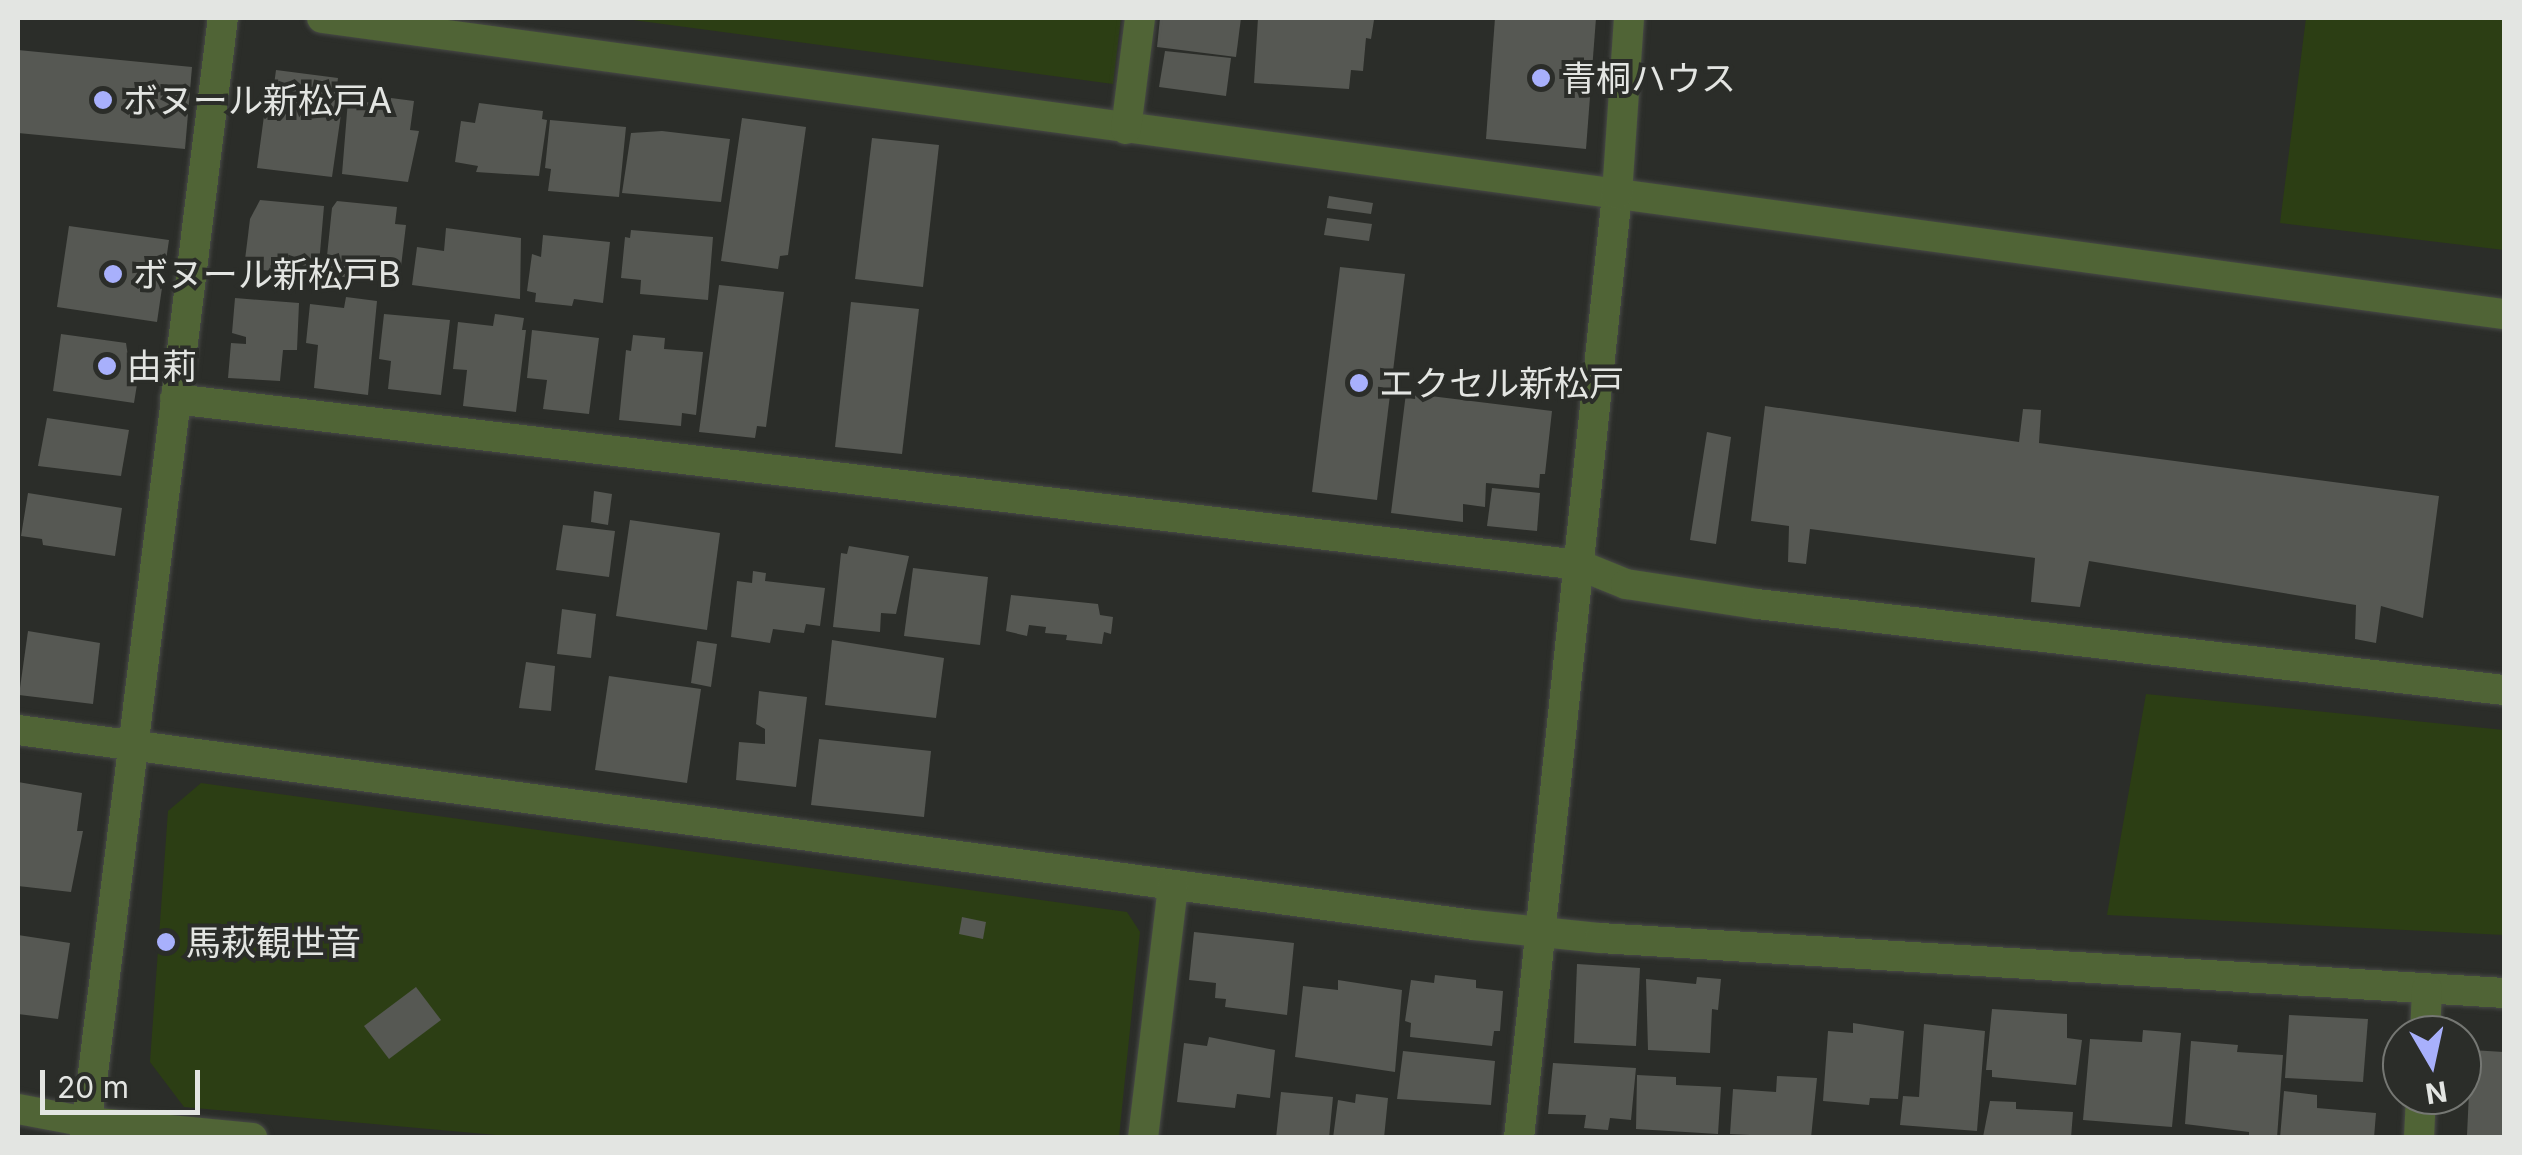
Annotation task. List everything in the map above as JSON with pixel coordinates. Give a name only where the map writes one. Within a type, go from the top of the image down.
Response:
[{"type":"street","points":[[86,1130],[224,18]]},
{"type":"street","points":[[322,18],[2504,314]]},
{"type":"street","points":[[1126,129],[1140,18]]},
{"type":"street","points":[[1519,1138],[1616,194],[1630,18]]},
{"type":"street","points":[[176,399],[1579,565],[1626,584],[1757,604],[2504,690]]},
{"type":"street","points":[[18,730],[1173,887],[1538,932],[2504,992]]},
{"type":"street","points":[[1143,1138],[1173,887]]},
{"type":"street","points":[[2426,1015],[2427,988]]},
{"type":"street","points":[[18,1108],[86,1130],[252,1138]]},
{"type":"green space","points":[[618,18],[1121,18],[1113,84]]},
{"type":"green space","points":[[2306,18],[2504,18],[2504,250],[2280,223]]},
{"type":"green space","points":[[2146,694],[2504,730],[2504,935],[2107,915]]},
{"type":"green space","points":[[201,783],[1127,912],[1140,932],[1119,1137],[517,1137],[184,1107],[150,1062],[168,811]]},
{"type":"building","points":[[1160,18],[1241,18],[1236,57],[1157,47]]},
{"type":"building","points":[[1258,18],[1374,20],[1371,39],[1366,38],[1363,71],[1351,70],[1349,89],[1254,83]]},
{"type":"building","name":"青桐ハウス","points":[[1495,18],[1596,18],[1586,149],[1486,139]]},
{"type":"building","name":"ボヌール新松戸A","points":[[18,50],[192,67],[185,149],[18,133]]},
{"type":"building","points":[[1165,51],[1231,58],[1226,96],[1159,87]]},
{"type":"building","points":[[276,70],[338,78],[337,86],[345,86],[332,177],[257,168],[266,101],[272,100]]},
{"type":"building","points":[[391,98],[414,101],[410,130],[419,131],[408,182],[342,174],[348,100],[390,105]]},
{"type":"building","points":[[479,103],[543,111],[542,119],[547,120],[539,176],[476,172],[478,166],[455,162],[461,121],[475,123]]},
{"type":"building","points":[[742,118],[806,127],[788,255],[780,256],[778,269],[721,261]]},
{"type":"building","points":[[550,120],[626,127],[619,197],[548,191],[551,169],[545,168]]},
{"type":"building","points":[[662,131],[730,139],[721,202],[622,193],[631,133]]},
{"type":"building","points":[[872,138],[939,145],[923,287],[855,279]]},
{"type":"building","points":[[1329,196],[1373,203],[1371,214],[1327,208]]},
{"type":"building","points":[[260,200],[324,206],[318,276],[244,268],[250,219]]},
{"type":"building","points":[[337,201],[397,207],[395,224],[406,225],[399,283],[325,275],[332,208]]},
{"type":"building","points":[[1327,218],[1372,224],[1369,241],[1324,235]]},
{"type":"building","name":"ボヌール新松戸B","points":[[69,226],[169,240],[157,322],[57,307]]},
{"type":"building","points":[[446,228],[521,238],[520,299],[412,285],[417,247],[444,251]]},
{"type":"building","points":[[631,230],[713,237],[708,300],[640,294],[641,280],[621,278],[625,237],[630,238]]},
{"type":"building","points":[[543,235],[610,242],[603,303],[574,299],[572,306],[535,302],[536,293],[527,291],[532,254],[541,257]]},
{"type":"building","name":"エクセル新松戸","points":[[1340,267],[1405,274],[1377,500],[1312,492]]},
{"type":"building","points":[[719,285],[784,292],[766,427],[757,426],[755,438],[699,432]]},
{"type":"building","points":[[346,297],[377,301],[368,395],[314,388],[318,345],[306,343],[310,304],[344,308]]},
{"type":"building","points":[[235,298],[299,303],[297,350],[283,350],[280,381],[228,378],[231,343],[246,344],[246,337],[232,333]]},
{"type":"building","points":[[851,302],[919,309],[902,454],[835,447]]},
{"type":"building","points":[[384,314],[450,320],[441,395],[388,389],[391,361],[379,359]]},
{"type":"building","points":[[495,314],[524,318],[522,330],[526,330],[516,412],[463,406],[467,370],[453,369],[458,322],[493,326]]},
{"type":"building","points":[[532,330],[599,338],[589,414],[543,409],[547,380],[527,378]]},
{"type":"building","points":[[61,334],[126,343],[130,370],[139,372],[134,403],[53,391]]},
{"type":"building","points":[[633,335],[665,338],[664,349],[703,352],[696,415],[682,413],[681,426],[619,420],[626,350],[631,351]]},
{"type":"building","points":[[1406,393],[1552,411],[1545,474],[1540,474],[1539,488],[1486,483],[1485,507],[1463,504],[1463,522],[1391,513]]},
{"type":"building","points":[[1765,406],[2019,442],[2023,409],[2041,410],[2039,443],[2439,496],[2423,618],[2381,606],[2376,643],[2355,639],[2356,605],[2089,561],[2080,607],[2031,602],[2035,558],[1810,529],[1806,564],[1788,562],[1789,526],[1751,521]]},
{"type":"building","points":[[47,418],[129,430],[121,476],[38,466]]},
{"type":"building","points":[[1707,432],[1731,437],[1716,544],[1690,540]]},
{"type":"building","points":[[1492,488],[1540,493],[1537,531],[1487,526]]},
{"type":"building","points":[[594,491],[612,494],[608,525],[591,522]]},
{"type":"building","points":[[28,493],[122,508],[115,556],[43,545],[42,539],[21,536]]},
{"type":"building","points":[[630,520],[720,533],[707,630],[616,616]]},
{"type":"building","points":[[563,525],[615,531],[609,577],[556,570]]},
{"type":"building","points":[[849,546],[909,556],[896,614],[881,613],[880,632],[833,627],[841,553],[847,554]]},
{"type":"building","points":[[913,568],[988,577],[980,645],[904,636]]},
{"type":"building","points":[[753,571],[766,573],[765,581],[825,588],[820,626],[806,624],[804,633],[773,629],[770,643],[731,637],[737,581],[752,583]]},
{"type":"building","points":[[1011,595],[1098,604],[1100,615],[1113,617],[1111,634],[1104,632],[1102,644],[1066,640],[1067,635],[1045,633],[1046,627],[1029,625],[1027,636],[1006,631]]},
{"type":"building","points":[[562,609],[596,614],[591,658],[557,654]]},
{"type":"building","points":[[28,631],[100,643],[93,704],[19,695]]},
{"type":"building","points":[[832,640],[944,658],[936,718],[825,705]]},
{"type":"building","points":[[697,641],[717,644],[711,687],[691,683]]},
{"type":"building","points":[[526,662],[555,666],[551,711],[519,708]]},
{"type":"building","points":[[609,676],[701,689],[687,783],[595,770]]},
{"type":"building","points":[[759,691],[807,697],[796,787],[736,780],[739,742],[765,744],[765,729],[756,724]]},
{"type":"building","points":[[819,739],[931,751],[924,817],[811,805]]},
{"type":"building","points":[[18,782],[82,793],[77,831],[83,831],[71,892],[18,886]]},
{"type":"building","points":[[962,917],[986,922],[983,939],[959,934]]},
{"type":"building","points":[[1194,932],[1294,943],[1287,1015],[1225,1007],[1226,999],[1215,998],[1216,983],[1189,980]]},
{"type":"building","points":[[18,935],[70,943],[58,1019],[18,1014]]},
{"type":"building","points":[[1577,964],[1640,968],[1636,1046],[1574,1043]]},
{"type":"building","points":[[1435,975],[1476,980],[1476,988],[1503,991],[1500,1031],[1494,1031],[1492,1046],[1410,1037],[1411,1023],[1405,1021],[1411,980],[1434,983]]},
{"type":"building","points":[[1697,977],[1721,979],[1718,1010],[1712,1009],[1710,1053],[1648,1050],[1646,979],[1696,984]]},
{"type":"building","points":[[1338,980],[1402,990],[1395,1072],[1295,1057],[1303,986],[1338,990]]},
{"type":"building","points":[[416,987],[441,1020],[389,1059],[364,1026]]},
{"type":"building","points":[[1992,1009],[2067,1014],[2067,1038],[2082,1040],[2076,1085],[1992,1077],[1992,1070],[1986,1070]]},
{"type":"building","points":[[2289,1015],[2368,1019],[2363,1082],[2285,1078]]},
{"type":"building","points":[[1853,1023],[1904,1031],[1898,1099],[1870,1098],[1869,1105],[1823,1101],[1828,1031],[1853,1033]]},
{"type":"building","points":[[1924,1024],[1985,1031],[1977,1131],[1900,1125],[1903,1096],[1919,1097]]},
{"type":"building","points":[[2143,1030],[2181,1033],[2172,1127],[2083,1120],[2090,1039],[2142,1042]]},
{"type":"building","points":[[1209,1037],[1275,1050],[1270,1098],[1237,1094],[1235,1108],[1177,1102],[1184,1043],[1207,1046]]},
{"type":"building","points":[[2191,1041],[2238,1045],[2237,1052],[2283,1055],[2277,1138],[2249,1138],[2249,1132],[2185,1124]]},
{"type":"building","points":[[1403,1051],[1495,1061],[1491,1105],[1397,1099]]},
{"type":"building","points":[[2482,1051],[2504,1052],[2504,1137],[2467,1135],[2468,1115],[2482,1115]]},
{"type":"building","points":[[1553,1063],[1636,1068],[1631,1120],[1610,1118],[1608,1130],[1584,1128],[1586,1115],[1548,1114]]},
{"type":"building","points":[[1637,1075],[1676,1077],[1676,1085],[1721,1087],[1718,1134],[1636,1129]]},
{"type":"building","points":[[1777,1076],[1817,1078],[1811,1138],[1730,1134],[1733,1089],[1776,1092]]},
{"type":"building","points":[[2284,1091],[2317,1095],[2317,1108],[2376,1113],[2374,1138],[2280,1138]]},
{"type":"building","points":[[1281,1092],[1333,1097],[1329,1138],[1276,1138]]},
{"type":"building","points":[[1356,1094],[1388,1098],[1384,1138],[1333,1138],[1338,1100],[1355,1103]]},
{"type":"building","points":[[1990,1101],[2016,1102],[2016,1109],[2073,1112],[2071,1138],[1983,1137]]},
{"type":"place","name":"青桐ハウス","points":[[1541,78]]},
{"type":"place","name":"ボヌール新松戸A","points":[[103,100]]},
{"type":"place","name":"ボヌール新松戸B","points":[[113,274]]},
{"type":"place","name":"由莉","points":[[107,366]]},
{"type":"place","name":"エクセル新松戸","points":[[1359,383]]},
{"type":"place","name":"馬萩観世音","points":[[166,942]]}]
